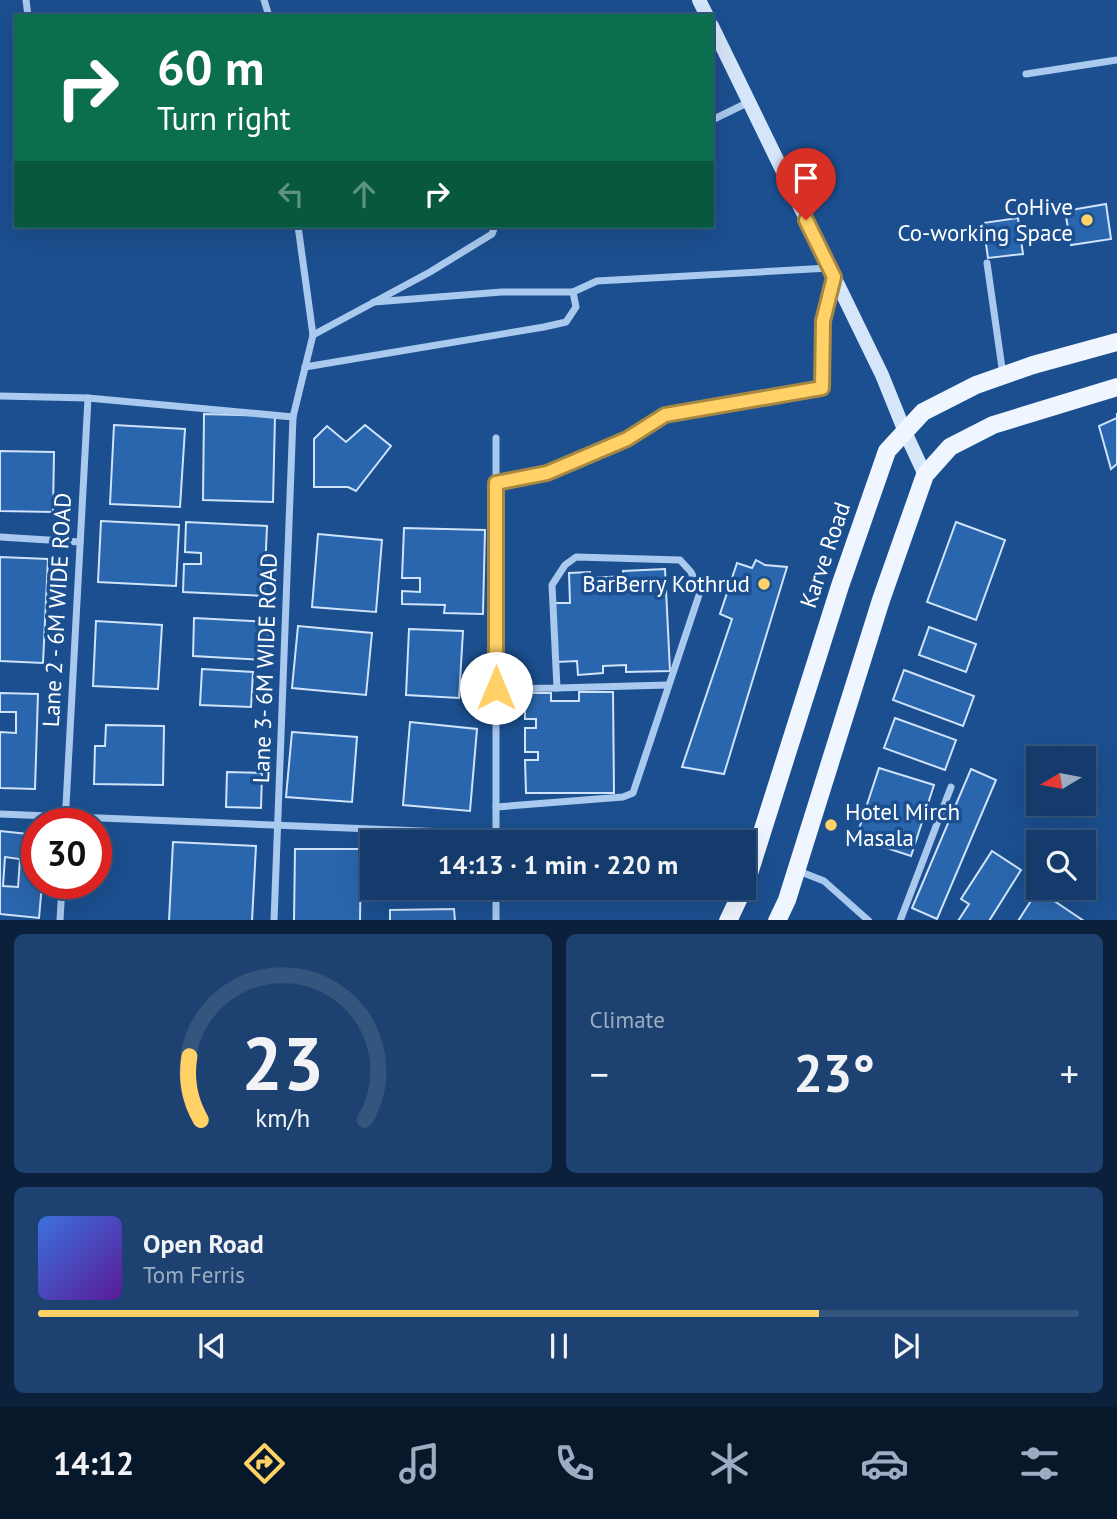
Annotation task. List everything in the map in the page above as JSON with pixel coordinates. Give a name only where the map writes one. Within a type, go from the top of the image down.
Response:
[{"type":"main road","name":"Karve Road","points":[[728,920],[746,883],[840,586],[887,451],[923,412],[975,385],[1117,342]]},
{"type":"main road","points":[[777,920],[787,900],[881,600],[925,475],[950,447],[993,425],[1117,387]]},
{"type":"street","points":[[714,31],[882,375],[925,475]]},
{"type":"street","points":[[1026,74],[1117,60]]},
{"type":"street","points":[[714,119],[749,102]]},
{"type":"street","points":[[298,228],[313,335],[430,272],[492,234],[494,228]]},
{"type":"street","points":[[987,263],[1004,375]]},
{"type":"street","points":[[374,302],[502,292],[573,292],[597,281],[832,272]]},
{"type":"street","points":[[496,483],[547,473],[627,439],[665,415],[822,388],[823,321],[832,272]]},
{"type":"street","points":[[305,367],[566,322],[576,307],[573,292]]},
{"type":"street","name":"Lane 3- 6M WIDE ROAD","points":[[274,920],[293,417],[313,335]]},
{"type":"street","points":[[0,396],[88,398],[293,417]]},
{"type":"street","name":"Lane 2 - 6M WIDE ROAD","points":[[66,808],[88,398]]},
{"type":"street","points":[[496,438],[496,830]]},
{"type":"street","points":[[0,537],[80,542]]},
{"type":"street","points":[[496,807],[624,797],[633,793],[700,592],[691,572],[680,560],[576,557],[565,565],[552,585],[557,688]]},
{"type":"street","points":[[496,688],[668,685]]},
{"type":"street","points":[[900,920],[951,787]]},
{"type":"street","points":[[0,814],[21,816]]},
{"type":"street","points":[[112,821],[362,830]]},
{"type":"street","points":[[796,870],[824,881],[869,920]]},
{"type":"street","points":[[60,920],[61,899]]},
{"type":"street","points":[[496,900],[496,920]]},
{"type":"building","name":"CoHive Co-working Space","points":[[1106,204],[1111,239],[1071,245],[1065,211]]},
{"type":"building","points":[[1018,218],[1023,254],[988,258],[983,223]]},
{"type":"building","points":[[204,414],[275,416],[273,502],[203,500]]},
{"type":"building","points":[[1117,418],[1117,464],[1111,469],[1099,426]]},
{"type":"building","points":[[114,425],[185,429],[180,507],[110,504]]},
{"type":"building","points":[[365,425],[391,446],[356,491],[348,487],[314,487],[314,439],[327,426],[346,442]]},
{"type":"building","points":[[0,451],[54,452],[53,512],[0,511]]},
{"type":"building","points":[[101,521],[179,525],[176,586],[98,582]]},
{"type":"building","points":[[186,522],[267,526],[264,596],[183,592],[184,564],[201,564],[201,553],[185,552]]},
{"type":"building","points":[[956,522],[1005,540],[976,620],[927,602]]},
{"type":"building","points":[[404,528],[485,530],[483,614],[444,613],[445,605],[402,604],[402,591],[420,592],[420,578],[402,578]]},
{"type":"building","points":[[318,534],[382,540],[376,612],[312,607]]},
{"type":"building","points":[[0,557],[48,559],[43,663],[0,661]]},
{"type":"building","points":[[756,560],[765,565],[787,567],[724,774],[682,767],[732,619],[720,614],[737,563],[752,568]]},
{"type":"building","points":[[665,569],[670,671],[626,672],[626,665],[603,666],[603,673],[578,675],[577,661],[557,662],[554,603],[570,603],[569,573],[590,572],[591,578],[624,576],[623,571]]},
{"type":"building","points":[[194,618],[269,622],[267,660],[193,656]]},
{"type":"building","points":[[96,621],[162,625],[158,689],[93,686]]},
{"type":"building","points":[[298,626],[372,633],[366,695],[292,688]]},
{"type":"building","points":[[929,627],[976,644],[966,672],[919,655]]},
{"type":"building","points":[[409,629],[463,631],[459,698],[406,695]]},
{"type":"building","points":[[202,669],[253,672],[251,707],[200,705]]},
{"type":"building","points":[[904,670],[974,696],[963,726],[893,700]]},
{"type":"building","points":[[579,692],[613,692],[614,793],[526,793],[525,760],[538,760],[538,752],[525,752],[525,728],[536,728],[536,719],[525,719],[525,693],[551,693],[551,701],[579,701]]},
{"type":"building","points":[[0,693],[38,694],[35,789],[0,788],[0,732],[16,733],[16,712],[0,712]]},
{"type":"building","points":[[895,718],[956,740],[945,770],[884,748]]},
{"type":"building","points":[[410,722],[477,729],[470,811],[403,805]]},
{"type":"building","points":[[106,725],[164,726],[163,785],[94,784],[95,746],[105,746]]},
{"type":"building","points":[[292,732],[357,737],[352,802],[286,797]]},
{"type":"building","points":[[879,768],[934,785],[911,856],[856,838]]},
{"type":"building","points":[[971,769],[996,780],[937,919],[912,908]]},
{"type":"building","points":[[227,772],[262,773],[261,808],[226,807]]},
{"type":"building","points":[[0,831],[21,833],[21,899],[41,899],[39,918],[0,914]],"holes":[[[5,857],[20,859],[18,887],[3,886]]]},
{"type":"building","points":[[173,842],[256,846],[252,920],[169,920]]},
{"type":"building","points":[[295,849],[360,849],[360,920],[294,920]]},
{"type":"building","points":[[992,851],[1021,870],[990,920],[959,920],[969,904],[961,899]]},
{"type":"building","points":[[1032,900],[1053,900],[1083,920],[1019,920]]},
{"type":"building","points":[[454,909],[455,920],[390,920],[390,910]]},
{"type":"place","name":"CoHive Co-working Space","points":[[1087,220]]},
{"type":"place","name":"BarBerry Kothrud","points":[[764,584]]},
{"type":"place","name":"Hotel Mirch Masala","points":[[831,825]]},
{"type":"route","points":[[496,688],[496,483],[547,473],[627,439],[665,415],[822,388],[823,321],[834,277],[806,220]]}]
